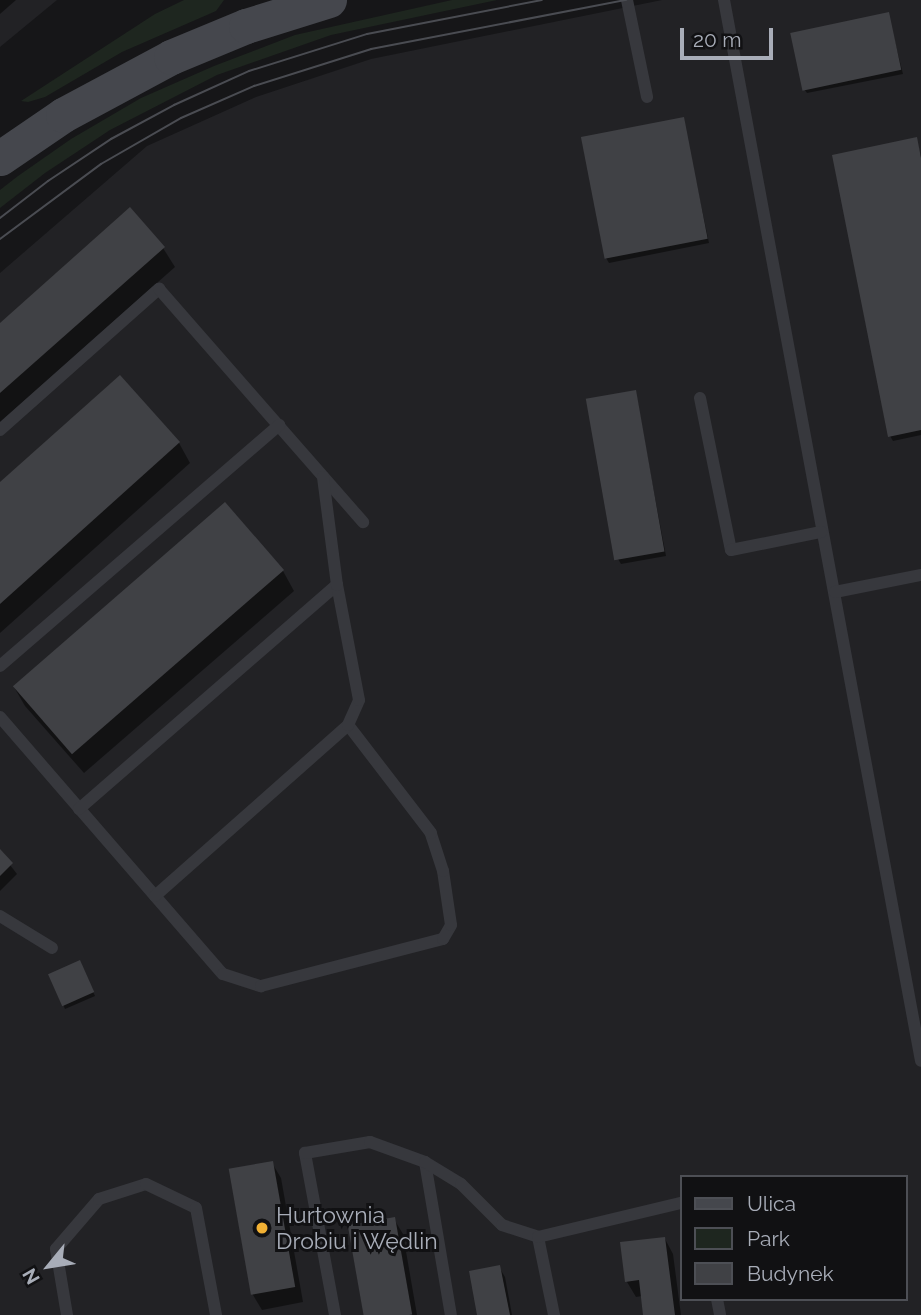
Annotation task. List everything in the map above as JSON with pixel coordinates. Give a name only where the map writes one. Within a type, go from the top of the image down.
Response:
[{"type":"street","points":[[2,151],[99,94],[171,57],[246,26],[329,0]]},
{"type":"lane","points":[[627,0],[648,97]]},
{"type":"lane","points":[[724,0],[921,1060]]},
{"type":"lane","points":[[0,430],[159,289],[363,522]]},
{"type":"lane","points":[[700,398],[731,550],[821,532]]},
{"type":"lane","points":[[0,666],[279,425]]},
{"type":"lane","points":[[155,896],[348,725],[359,700],[337,585],[323,477]]},
{"type":"lane","points":[[835,592],[921,575]]},
{"type":"lane","points":[[79,809],[337,585]]},
{"type":"lane","points":[[0,717],[223,974],[261,986],[443,939],[451,925],[449,901],[431,833],[348,725]]},
{"type":"lane","points":[[0,916],[52,948]]},
{"type":"lane","points":[[335,1315],[305,1153],[370,1142],[425,1162],[461,1184],[502,1225],[538,1237],[680,1203]]},
{"type":"lane","points":[[425,1162],[451,1315]]},
{"type":"lane","points":[[67,1315],[56,1249],[99,1199],[146,1184],[196,1208],[216,1315]]},
{"type":"lane","points":[[538,1237],[554,1315]]},
{"type":"shaded area","points":[[0,0],[57,0],[0,47]]},
{"type":"shaded area","points":[[662,0],[921,0],[921,1315],[0,1315],[0,273],[147,146],[256,97],[371,59]]},
{"type":"green space","points":[[184,0],[224,0],[216,11],[122,52],[45,97],[28,102],[21,101],[155,14]]},
{"type":"green space","points":[[452,0],[497,0],[331,35],[217,75],[110,130],[45,173],[0,208],[0,190],[71,139],[141,98],[295,35]]},
{"type":"building","points":[[889,12],[901,70],[802,91],[790,33]]},
{"type":"building","points":[[684,117],[708,239],[605,259],[581,137]]},
{"type":"building","points":[[917,137],[921,158],[921,430],[888,437],[832,155]]},
{"type":"building","points":[[130,207],[165,247],[0,393],[0,323]]},
{"type":"building","points":[[120,375],[180,442],[0,604],[0,482]]},
{"type":"building","points":[[636,390],[664,552],[614,560],[586,399]]},
{"type":"building","points":[[225,502],[284,570],[72,754],[13,686]]},
{"type":"building","points":[[0,849],[13,863],[0,876]]},
{"type":"building","points":[[80,960],[94,992],[62,1006],[48,974]]},
{"type":"building","name":"Hurtownia Drobiu i Wędlin","points":[[273,1161],[295,1287],[251,1295],[229,1169]]},
{"type":"building","points":[[395,1217],[412,1314],[364,1315],[348,1225]]},
{"type":"building","points":[[665,1237],[675,1315],[643,1315],[639,1280],[625,1282],[620,1242]]},
{"type":"building","points":[[500,1265],[510,1315],[477,1315],[469,1271]]},
{"type":"tram line","points":[[0,218],[48,181],[111,139],[174,105],[249,71],[367,34],[542,0]]},
{"type":"tram line","points":[[0,239],[101,164],[181,118],[254,86],[371,49],[626,0]]},
{"type":"place","name":"Hurtownia Drobiu i Wędlin","points":[[262,1228]]}]
